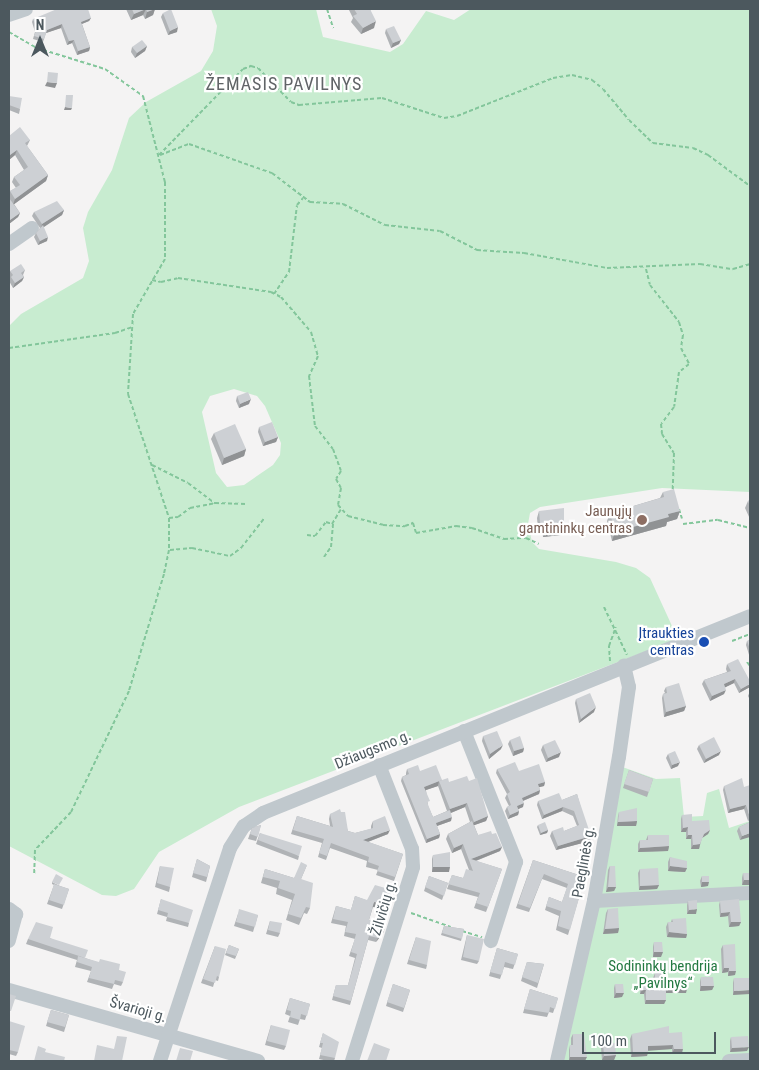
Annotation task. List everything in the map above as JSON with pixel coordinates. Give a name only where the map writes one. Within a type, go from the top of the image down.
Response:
[{"type":"street","points":[[9,14],[26,9]]},
{"type":"street","points":[[9,244],[32,228]]},
{"type":"street","name":"Džiaugsmo g.","points":[[160,1061],[230,848],[238,831],[262,813],[750,616]]},
{"type":"street","name":"Paeglinės g.","points":[[557,1061],[594,901],[630,687],[623,667]]},
{"type":"street","points":[[464,731],[516,862],[491,941]]},
{"type":"street","name":"Žilvičių g.","points":[[352,1061],[401,910],[412,867],[412,849],[379,765]]},
{"type":"street","points":[[594,901],[750,893]]},
{"type":"street","points":[[9,908],[16,914],[10,936]]},
{"type":"street","name":"Švarioji g.","points":[[9,990],[258,1061]]},
{"type":"street","points":[[729,1061],[750,1060]]},
{"type":"path","points":[[327,9],[333,28]]},
{"type":"path","points":[[9,32],[37,48],[105,68],[143,96],[165,182],[164,258],[133,314],[128,394],[169,518],[169,550],[129,691],[71,812],[35,850],[34,874]]},
{"type":"path","points":[[158,156],[243,68],[251,66],[258,68],[291,102],[299,105],[382,98],[444,118],[457,116],[553,78],[572,75],[592,80],[604,89],[629,120],[653,143],[693,148],[708,155],[750,186]]},
{"type":"path","points":[[158,156],[189,144],[272,174],[310,202],[343,204],[385,225],[440,231],[477,250],[524,253],[607,268],[646,268],[700,264],[733,269],[750,264]]},
{"type":"path","points":[[274,294],[289,272],[297,205],[304,197]]},
{"type":"path","points":[[646,268],[650,285],[679,322],[683,335],[681,348],[689,364],[679,372],[674,407],[661,424],[662,434],[674,454],[673,491]]},
{"type":"path","points":[[152,280],[161,282],[178,278],[274,294],[281,297],[314,336],[318,356],[309,376],[315,426],[332,449],[341,472],[336,479],[341,488],[338,506],[341,510],[365,522],[405,526],[413,523],[416,533],[456,526],[472,528],[504,539],[526,538],[539,544]]},
{"type":"path","points":[[9,348],[115,334],[132,327]]},
{"type":"path","points":[[152,465],[188,483],[216,503]]},
{"type":"path","points":[[676,500],[682,519]]},
{"type":"path","points":[[169,518],[178,517],[190,508],[216,503],[246,504]]},
{"type":"path","points":[[324,557],[331,548],[333,522],[341,510]]},
{"type":"path","points":[[169,550],[192,548],[230,556],[241,548],[264,519]]},
{"type":"path","points":[[683,524],[718,520],[750,528]]},
{"type":"path","points":[[307,534],[315,536],[326,522],[333,522]]},
{"type":"path","points":[[604,607],[616,627],[623,667]]},
{"type":"path","points":[[616,627],[608,646],[623,667]]},
{"type":"path","points":[[732,641],[750,634]]},
{"type":"path","points":[[747,662],[750,666]]},
{"type":"path","points":[[401,910],[491,941]]},
{"type":"green space","points":[[211,9],[316,9],[323,37],[390,52],[403,44],[426,11],[454,20],[471,9],[750,9],[750,492],[662,488],[540,507],[530,513],[528,524],[532,542],[539,549],[616,562],[636,568],[650,578],[678,639],[239,807],[159,852],[134,889],[116,896],[102,895],[9,846],[9,326],[21,314],[83,278],[89,261],[83,228],[88,212],[112,170],[129,118],[146,102],[201,71],[213,51],[217,26]],"holes":[[[234,389],[257,396],[265,406],[281,443],[280,455],[273,465],[244,485],[227,487],[216,473],[202,412],[210,396]]]},
{"type":"green space","name":"Sodininkų bendrija „Pavilnys“","points":[[614,764],[656,779],[680,778],[684,817],[703,816],[707,793],[719,789],[729,828],[750,821],[750,1061],[554,1061],[590,909]]},
{"type":"building","points":[[57,9],[88,9],[91,18],[81,22],[90,47],[78,51],[74,40],[69,41],[62,24],[47,30],[44,39],[34,36],[37,28],[33,19]]},
{"type":"building","points":[[132,9],[146,9],[134,14]]},
{"type":"building","points":[[171,9],[178,27],[170,31],[163,13]]},
{"type":"building","points":[[354,9],[370,9],[376,21],[363,28],[353,16],[357,14]]},
{"type":"building","points":[[394,26],[401,40],[393,43],[386,29]]},
{"type":"building","points":[[142,40],[147,46],[137,53],[132,47]]},
{"type":"building","points":[[48,72],[58,73],[57,83],[47,82]]},
{"type":"building","points":[[66,95],[73,95],[72,108],[65,107]]},
{"type":"building","points":[[9,96],[22,98],[20,109],[9,105]]},
{"type":"building","points":[[20,127],[30,140],[25,143],[48,175],[15,199],[10,191],[20,185],[14,177],[28,167],[17,150],[10,155],[9,153],[9,136]]},
{"type":"building","points":[[9,198],[20,213],[10,220],[9,218]]},
{"type":"building","points":[[57,201],[64,210],[42,224],[34,212]]},
{"type":"building","points":[[43,225],[48,237],[40,241],[36,233]]},
{"type":"building","points":[[21,264],[25,270],[21,273],[24,277],[15,283],[10,271]]},
{"type":"building","points":[[248,392],[251,399],[240,404],[237,396]]},
{"type":"building","points":[[272,422],[278,437],[265,442],[259,427]]},
{"type":"building","points":[[235,424],[246,449],[224,458],[214,433]]},
{"type":"building","points":[[674,489],[680,511],[668,514],[669,517],[615,532],[610,513],[664,497],[663,492]]},
{"type":"building","points":[[564,508],[564,528],[545,531],[544,523],[540,523],[539,511]]},
{"type":"building","points":[[738,659],[750,684],[741,689],[735,679],[724,684],[726,690],[712,696],[704,680],[731,671],[727,664]]},
{"type":"building","points":[[679,683],[686,706],[666,712],[663,694],[667,693],[666,687]]},
{"type":"building","points":[[590,693],[596,707],[581,719],[576,699]]},
{"type":"building","points":[[497,731],[503,745],[490,754],[483,736]]},
{"type":"building","points":[[520,736],[524,748],[514,751],[510,740]]},
{"type":"building","points":[[714,737],[721,751],[706,759],[699,745]]},
{"type":"building","points":[[555,740],[561,752],[548,758],[543,745]]},
{"type":"building","points":[[675,751],[680,762],[672,765],[668,754]]},
{"type":"building","points":[[515,762],[519,771],[539,764],[545,782],[538,784],[540,790],[522,798],[524,803],[517,806],[519,811],[510,815],[507,807],[511,805],[507,794],[510,792],[497,769]]},
{"type":"building","points":[[418,765],[420,771],[436,765],[442,780],[424,787],[430,801],[427,802],[433,817],[450,810],[452,817],[436,823],[440,834],[427,839],[402,777],[409,774],[407,769]]},
{"type":"building","points":[[629,770],[653,779],[649,792],[624,784]]},
{"type":"building","points":[[467,776],[469,781],[477,778],[488,816],[474,822],[467,803],[450,809],[439,781],[448,778],[449,782]]},
{"type":"building","points":[[742,778],[744,787],[750,785],[750,817],[746,805],[730,809],[724,786]]},
{"type":"building","points":[[559,793],[562,800],[577,794],[591,836],[558,846],[552,831],[563,827],[564,831],[579,825],[574,811],[563,807],[544,815],[538,801]]},
{"type":"building","points":[[637,808],[637,821],[618,822],[619,812]]},
{"type":"building","points":[[340,809],[341,812],[345,812],[348,831],[355,833],[373,828],[373,821],[385,816],[390,830],[363,840],[403,854],[395,877],[377,871],[379,866],[368,862],[369,857],[331,843],[327,856],[319,853],[324,839],[293,830],[297,816],[333,827],[330,814]]},
{"type":"building","points":[[692,814],[692,821],[709,820],[710,830],[704,834],[700,844],[693,845],[692,835],[688,835],[688,827],[683,828],[682,815]]},
{"type":"building","points":[[472,821],[478,835],[491,831],[492,834],[496,833],[502,847],[471,859],[502,869],[488,907],[476,903],[480,893],[448,884],[452,875],[463,878],[466,869],[473,871],[463,844],[454,848],[448,834]]},
{"type":"building","points":[[545,822],[548,830],[541,833],[538,825]]},
{"type":"building","points":[[750,822],[750,833],[742,836],[739,827]]},
{"type":"building","points":[[261,825],[258,837],[250,834],[252,828]]},
{"type":"building","points":[[260,833],[302,846],[299,856],[258,840]]},
{"type":"building","points":[[648,835],[669,835],[669,846],[640,848],[640,840],[648,840]]},
{"type":"building","points":[[450,852],[450,867],[433,867],[433,855]]},
{"type":"building","points":[[670,857],[687,861],[687,868],[670,866]]},
{"type":"building","points":[[197,859],[210,866],[207,877],[193,873]]},
{"type":"building","points":[[533,860],[585,877],[570,930],[558,926],[561,911],[546,906],[549,897],[562,902],[568,884],[544,874],[530,908],[518,904]]},
{"type":"building","points":[[301,862],[307,865],[301,879],[313,883],[310,908],[306,907],[301,918],[288,914],[295,894],[278,888],[280,881],[263,877],[265,869],[294,878]]},
{"type":"building","points":[[160,866],[174,868],[170,887],[157,883]]},
{"type":"building","points":[[610,866],[615,866],[616,887],[608,887]]},
{"type":"building","points":[[658,868],[659,885],[640,886],[640,869]]},
{"type":"building","points":[[743,873],[750,873],[750,880],[744,880]]},
{"type":"building","points":[[56,874],[63,878],[59,885],[52,882]]},
{"type":"building","points":[[429,876],[448,883],[444,896],[425,887]]},
{"type":"building","points":[[702,876],[709,876],[709,882],[702,882]]},
{"type":"building","points":[[54,884],[69,889],[64,905],[49,900]]},
{"type":"building","points":[[375,885],[392,890],[388,904],[374,902],[369,920],[382,924],[381,927],[385,928],[378,938],[369,936],[351,1001],[333,996],[336,985],[348,985],[357,954],[351,952],[356,934],[345,932],[348,922],[333,919],[336,906],[351,910],[355,896],[367,900]]},
{"type":"building","points":[[161,899],[193,910],[189,923],[167,917],[168,913],[158,910]]},
{"type":"building","points":[[739,899],[741,922],[731,922],[730,912],[721,913],[720,901]]},
{"type":"building","points":[[697,900],[697,909],[689,910],[688,901]]},
{"type":"building","points":[[618,908],[619,928],[605,929],[608,909]]},
{"type":"building","points":[[239,909],[258,915],[255,927],[236,922]]},
{"type":"building","points":[[686,918],[687,934],[669,932],[668,922],[673,922],[672,919]]},
{"type":"building","points":[[270,921],[282,923],[280,933],[268,930]]},
{"type":"building","points":[[36,922],[53,927],[50,938],[88,950],[85,958],[28,939]]},
{"type":"building","points":[[444,926],[464,929],[462,939],[442,933]]},
{"type":"building","points":[[467,935],[484,939],[479,961],[463,957]]},
{"type":"building","points":[[416,937],[431,941],[427,965],[409,960]]},
{"type":"building","points":[[654,942],[662,942],[663,952],[654,952]]},
{"type":"building","points":[[735,944],[736,971],[729,971],[729,968],[724,968],[723,945]]},
{"type":"building","points":[[229,945],[239,949],[236,956],[226,953]]},
{"type":"building","points":[[215,946],[226,949],[219,977],[217,976],[215,983],[203,979]]},
{"type":"building","points":[[497,948],[518,954],[515,965],[505,962],[502,975],[490,972]]},
{"type":"building","points":[[78,956],[99,962],[100,959],[120,964],[119,970],[126,972],[123,982],[115,980],[114,984],[89,978],[92,967],[77,962]]},
{"type":"building","points":[[527,962],[544,964],[538,983],[522,977]]},
{"type":"building","points":[[655,973],[665,973],[666,982],[687,981],[687,989],[666,989],[666,1000],[646,1000],[646,990],[642,990],[641,979],[655,978]]},
{"type":"building","points":[[701,977],[713,977],[714,986],[701,986]]},
{"type":"building","points":[[734,978],[750,978],[750,990],[734,991]]},
{"type":"building","points":[[393,984],[410,990],[404,1008],[387,1002]]},
{"type":"building","points":[[615,984],[623,984],[624,993],[616,993]]},
{"type":"building","points":[[530,989],[558,998],[555,1009],[550,1007],[549,1013],[524,1009]]},
{"type":"building","points":[[9,994],[16,996],[11,1011],[9,1011]]},
{"type":"building","points":[[290,998],[310,1004],[307,1016],[301,1014],[300,1020],[290,1017],[291,1011],[287,1010]]},
{"type":"building","points":[[51,1010],[69,1015],[65,1027],[47,1022]]},
{"type":"building","points":[[9,1021],[25,1026],[18,1052],[9,1050]]},
{"type":"building","points":[[271,1025],[290,1030],[286,1046],[267,1041]]},
{"type":"building","points":[[669,1026],[669,1033],[682,1032],[683,1049],[674,1049],[673,1045],[648,1046],[648,1052],[633,1052],[632,1034]]},
{"type":"building","points":[[323,1033],[339,1042],[335,1058],[320,1055],[323,1043],[320,1043]]},
{"type":"building","points":[[573,1034],[584,1034],[587,1057],[570,1057],[570,1045],[573,1045]]},
{"type":"building","points":[[117,1036],[127,1037],[122,1061],[94,1061],[97,1045],[114,1049]]},
{"type":"building","points":[[748,1036],[749,1047],[732,1048],[731,1037]]},
{"type":"building","points":[[374,1043],[390,1049],[386,1061],[367,1061]]},
{"type":"building","points":[[603,1043],[615,1043],[616,1055],[604,1056]]},
{"type":"building","points":[[38,1046],[46,1049],[45,1052],[65,1057],[64,1061],[34,1061]]},
{"type":"building","points":[[180,1048],[193,1051],[190,1061],[176,1061]]},
{"type":"place","name":"Jaunųjų gamtininkų centras","points":[[642,520]]},
{"type":"place","name":"Įtraukties centras","points":[[704,642]]},
{"type":"district","name":"ŽEMASIS PAVILNYS","points":[[284,84]]}]
